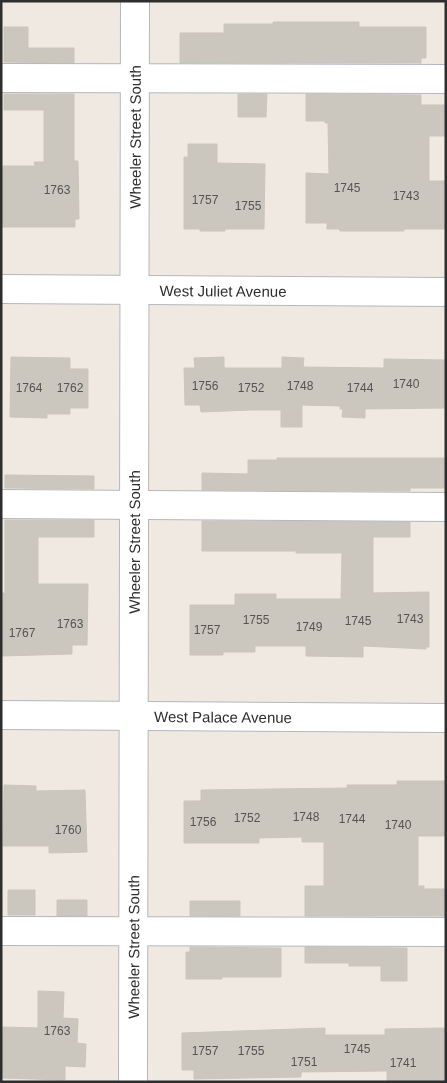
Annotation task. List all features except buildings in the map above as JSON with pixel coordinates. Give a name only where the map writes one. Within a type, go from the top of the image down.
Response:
[{"type":"street","name":"Wheeler Street South","points":[[133,1082],[135,1]]},
{"type":"street","points":[[1,78],[446,79]]},
{"type":"street","name":"West Juliet Avenue","points":[[1,289],[446,292]]},
{"type":"street","points":[[1,504],[446,507]]},
{"type":"street","name":"West Palace Avenue","points":[[1,715],[446,718]]},
{"type":"street","points":[[1,931],[446,932]]}]
